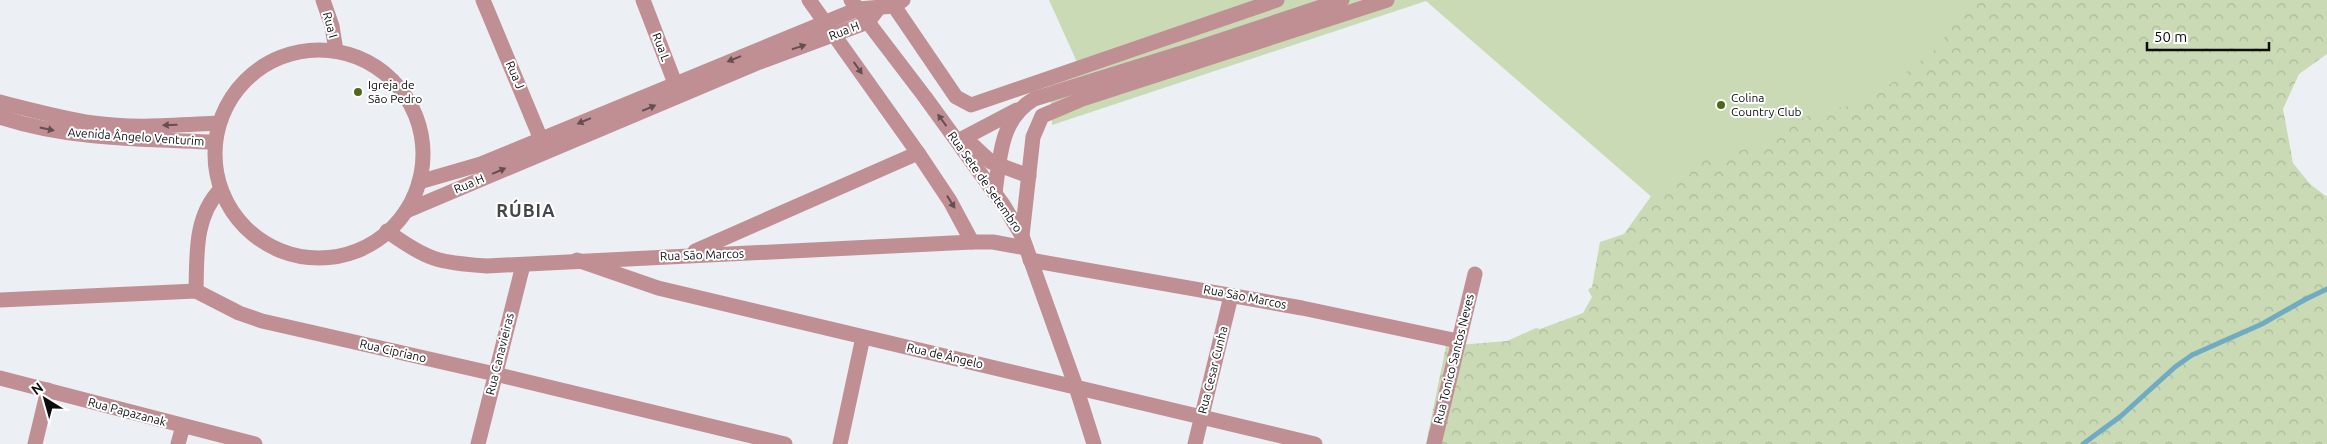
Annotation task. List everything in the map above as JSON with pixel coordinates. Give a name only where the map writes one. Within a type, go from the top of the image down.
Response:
[{"type":"street","name":"Rua I","points":[[323,0],[332,26],[336,50]]},
{"type":"street","name":"Rua J","points":[[483,0],[543,145]]},
{"type":"street","name":"Rua L","points":[[643,0],[677,89]]},
{"type":"street","points":[[809,0],[918,153],[950,201],[972,242]]},
{"type":"street","points":[[878,9],[898,3],[956,96],[970,105],[1277,0]]},
{"type":"street","points":[[1029,176],[999,166],[961,140],[1048,93],[1198,48],[1342,0]]},
{"type":"street","points":[[1026,248],[1029,176],[1037,124],[1042,116],[1048,112],[1258,40],[1388,0]]},
{"type":"street","name":"Rua H","points":[[406,211],[543,145],[677,89],[825,22],[854,5],[878,9],[868,22],[677,89]]},
{"type":"street","name":"Rua Sete de Setembro","points":[[854,5],[961,140],[1026,248],[1094,444]]},
{"type":"street","points":[[303,50],[336,50],[362,58],[387,74],[407,96],[420,124],[424,154],[419,182],[406,211],[387,231],[367,246],[340,256],[311,258],[283,252],[257,238],[236,218],[220,190],[215,167],[214,142],[219,123],[231,96],[251,75],[275,59],[303,50]]},
{"type":"street","name":"Avenida Ângelo Venturim","points":[[0,102],[40,113],[94,123],[136,126],[219,123]]},
{"type":"street","points":[[994,193],[1006,130],[1021,108]]},
{"type":"street","name":"Avenida Ângelo Venturim","points":[[0,117],[32,126],[88,136],[214,142]]},
{"type":"street","name":"Rua H","points":[[419,182],[543,145]]},
{"type":"street","points":[[687,255],[918,153]]},
{"type":"street","points":[[196,292],[202,221],[214,196],[220,190]]},
{"type":"street","name":"Rua São Marcos","points":[[387,231],[423,255],[441,262],[487,266],[576,260],[793,252],[972,242],[1002,243],[1231,296],[1302,308],[1458,342]]},
{"type":"street","name":"Rua de Ângelo","points":[[576,260],[658,288],[1315,444]]},
{"type":"street","name":"Rua Canavieiras","points":[[478,444],[523,265]]},
{"type":"street","name":"Rua Tonico Santos Neves","points":[[1434,444],[1475,274]]},
{"type":"street","name":"Rua Cipriano","points":[[0,300],[196,292],[239,314],[262,321],[495,374],[785,444]]},
{"type":"street","name":"Rua Cesar Cunha","points":[[1195,444],[1231,296]]},
{"type":"street","points":[[840,444],[863,337]]},
{"type":"street","name":"Rua Papazanak","points":[[0,378],[255,444]]},
{"type":"street","points":[[35,444],[48,390]]},
{"type":"street","points":[[178,444],[182,426]]},
{"type":"green space","name":"Colina Country Club","points":[[1049,0],[2064,0],[1692,232],[1426,1],[1052,125],[1050,85],[1178,42],[1081,71]]},
{"type":"green space","points":[[1969,0],[2327,0],[2327,54],[2299,74],[2283,109],[2293,163],[2310,184],[2327,197],[2327,444],[1426,444],[1446,346],[1507,341],[1536,328],[1540,329],[1583,313],[1592,297],[1588,290],[1592,287],[1600,242],[1624,234],[1654,192],[1702,158],[1772,144],[1787,126],[1814,113],[1858,104],[1898,79],[1937,48]]},
{"type":"waterway","points":[[2083,444],[2121,416],[2175,367],[2192,355],[2262,324],[2327,289]]},
{"type":"place","name":"Igreja de São Pedro","points":[[358,92]]},
{"type":"place","name":"Colina Country Club","points":[[1721,105]]},
{"type":"district","name":"RÚBIA","points":[[526,211]]}]
